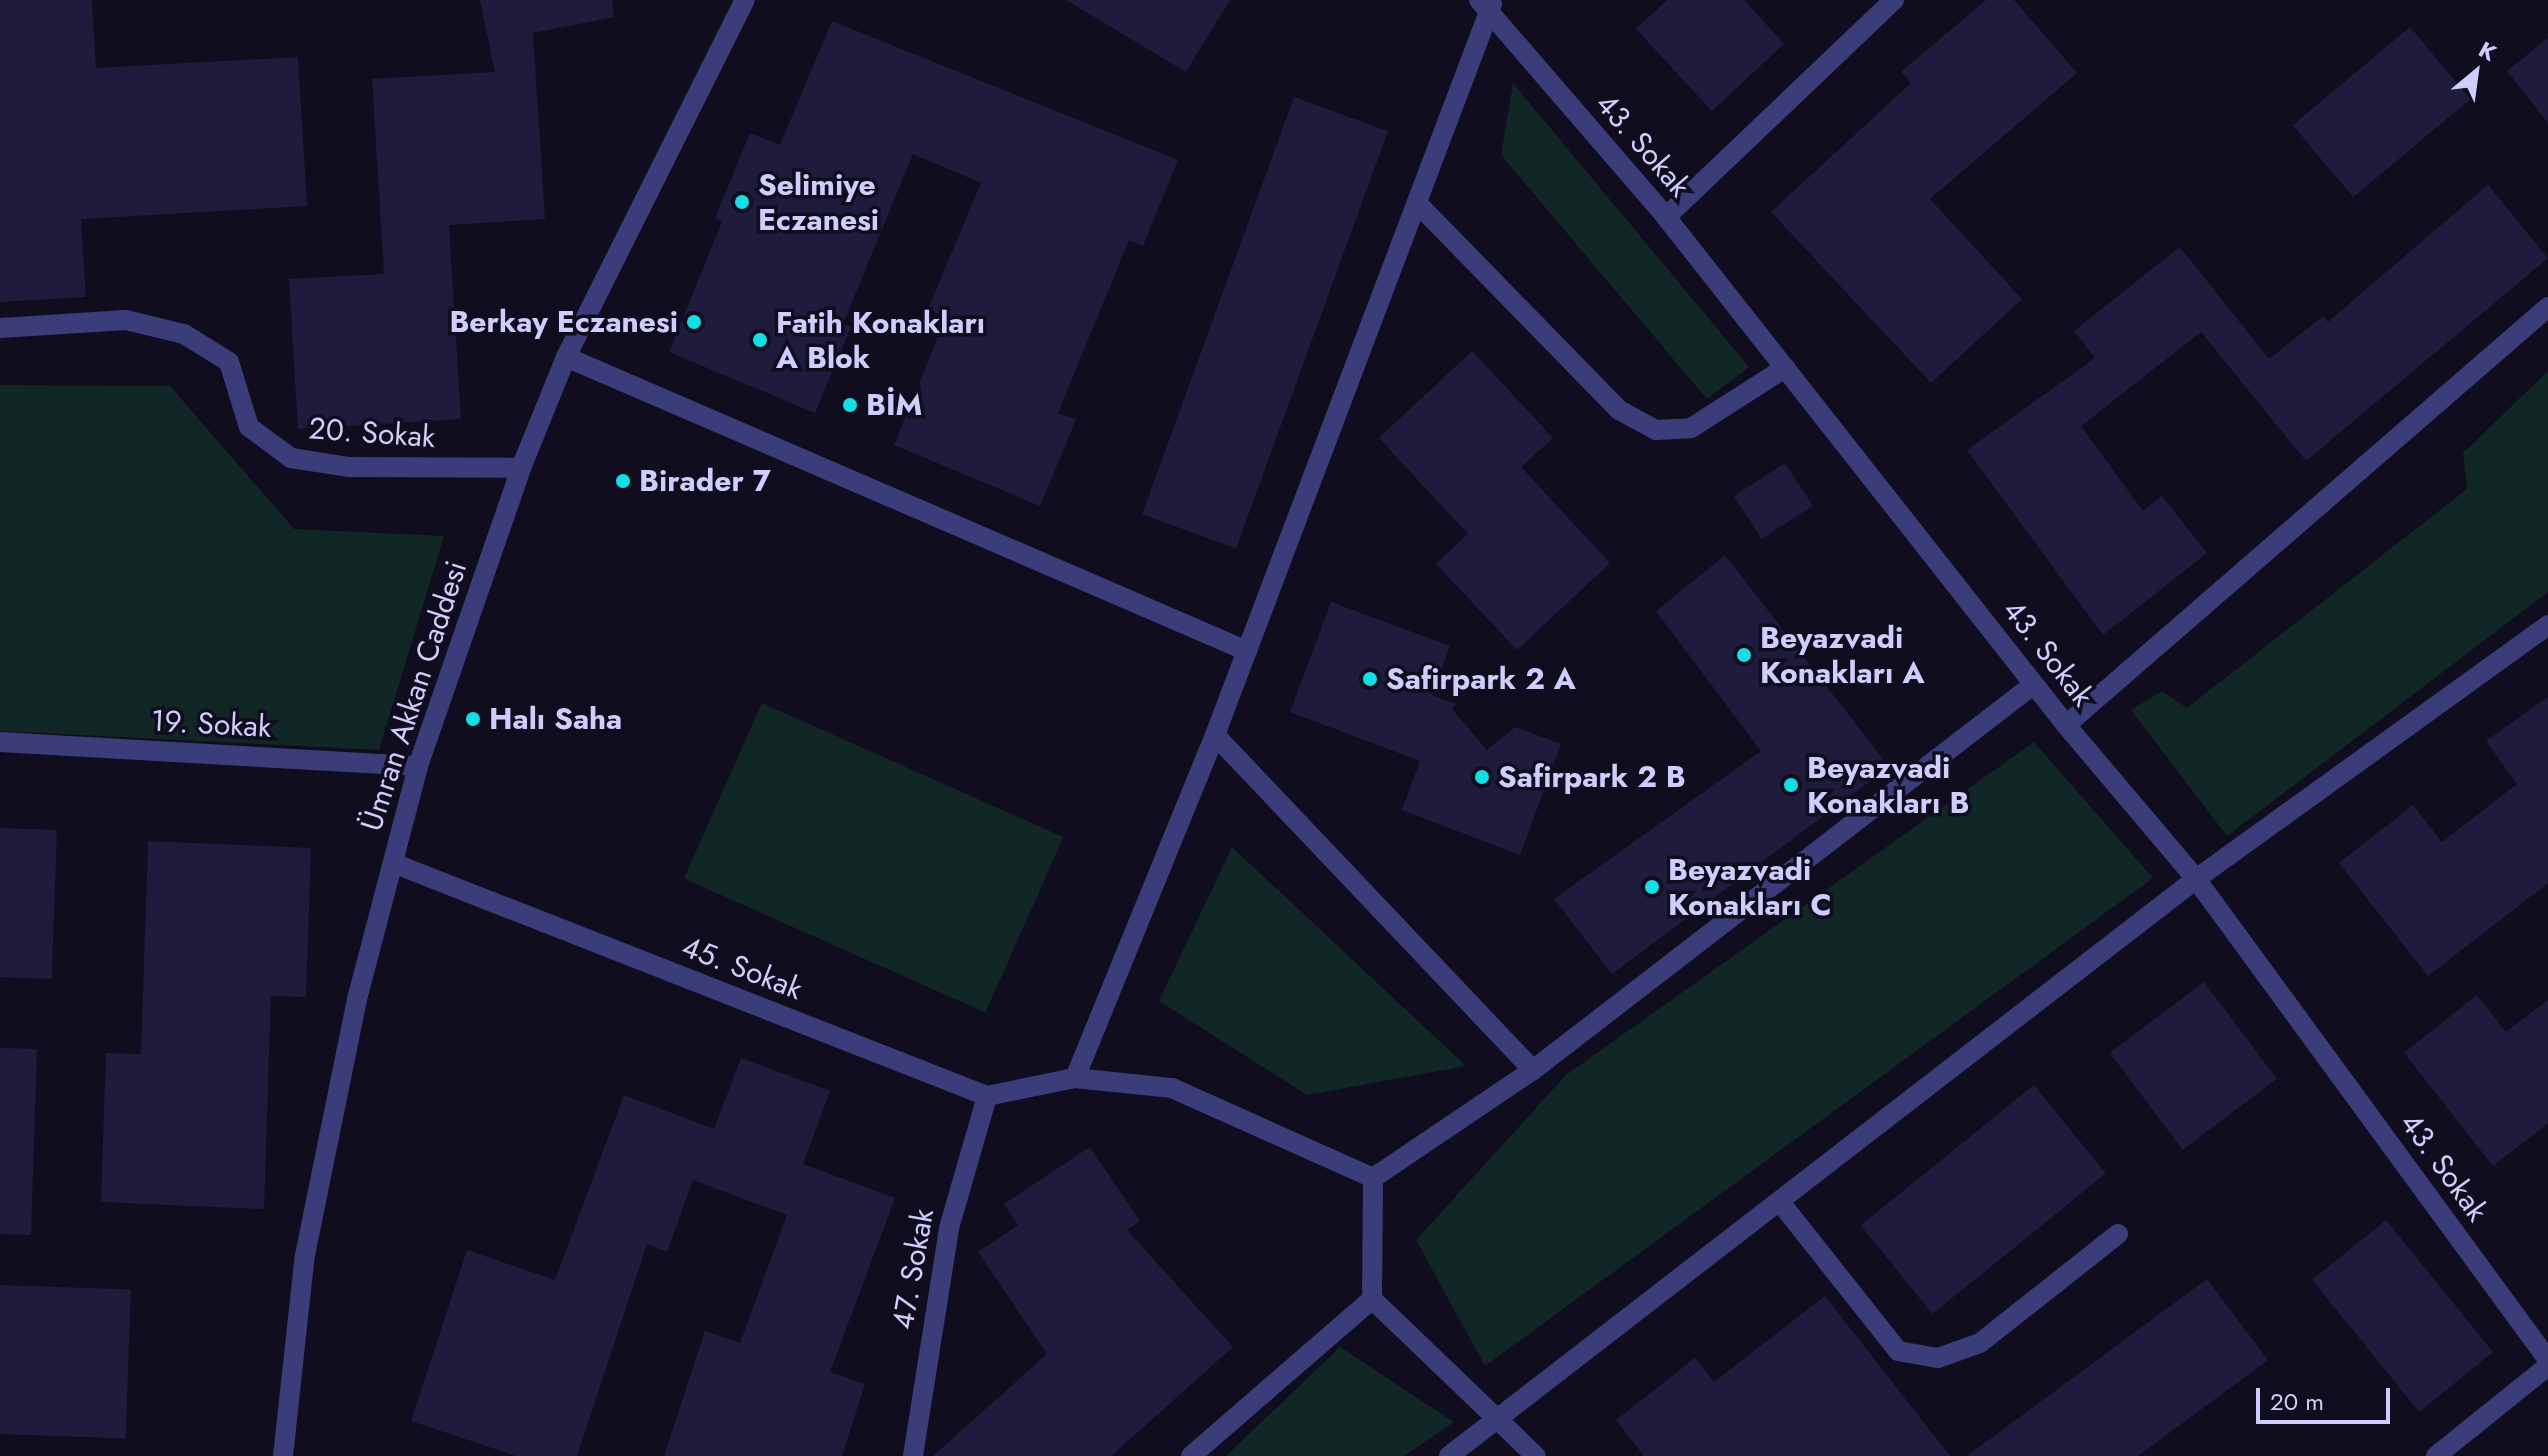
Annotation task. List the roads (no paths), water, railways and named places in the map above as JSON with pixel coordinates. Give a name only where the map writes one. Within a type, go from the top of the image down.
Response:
[{"type":"street","name":"Ümran Akkan Caddesi","points":[[283,1456],[305,1255],[357,999],[418,766],[521,468],[566,357],[745,0]]},
{"type":"street","points":[[1666,217],[1894,0]]},
{"type":"street","points":[[1075,1078],[1215,735],[1417,203],[1487,4]]},
{"type":"street","name":"43. Sokak","points":[[1487,4],[1666,217],[2066,725],[2196,879],[2548,1360]]},
{"type":"street","points":[[1417,203],[1619,410],[1656,430],[1691,428],[1785,368]]},
{"type":"street","points":[[2066,725],[2548,307]]},
{"type":"street","name":"20. Sokak","points":[[0,328],[126,320],[184,334],[229,362],[249,427],[291,458],[349,467],[521,468]]},
{"type":"street","points":[[566,357],[1247,651]]},
{"type":"street","points":[[1449,1456],[1500,1421],[2196,879],[2548,625]]},
{"type":"street","points":[[1373,1178],[1533,1070],[2034,684]]},
{"type":"street","points":[[1215,735],[1533,1070]]},
{"type":"street","name":"19. Sokak","points":[[0,742],[418,766]]},
{"type":"street","name":"45. Sokak","points":[[393,863],[987,1096]]},
{"type":"street","points":[[987,1096],[1075,1078],[1172,1088],[1373,1178]]},
{"type":"street","name":"47. Sokak","points":[[913,1456],[949,1228],[987,1096]]},
{"type":"street","points":[[1373,1178],[1372,1299],[1536,1456]]},
{"type":"street","points":[[1780,1202],[1898,1351],[1938,1358],[1980,1343],[2118,1234]]},
{"type":"street","points":[[1191,1456],[1372,1299]]},
{"type":"street","points":[[2436,1456],[2548,1366]]},
{"type":"place","name":"Selimiye Eczanesi","points":[[742,202]]},
{"type":"place","name":"Berkay Eczanesi","points":[[694,322]]},
{"type":"place","name":"Fatih Konakları A Blok","points":[[760,340]]},
{"type":"place","name":"BİM","points":[[850,405]]},
{"type":"place","name":"Birader 7","points":[[623,481]]},
{"type":"place","name":"Beyazvadi Konakları A","points":[[1744,655]]},
{"type":"place","name":"Safirpark 2 A","points":[[1370,679]]},
{"type":"place","name":"Halı Saha","points":[[473,719]]},
{"type":"place","name":"Safirpark 2 B","points":[[1482,777]]},
{"type":"place","name":"Beyazvadi Konakları B","points":[[1791,785]]},
{"type":"place","name":"Beyazvadi Konakları C","points":[[1652,887]]}]
